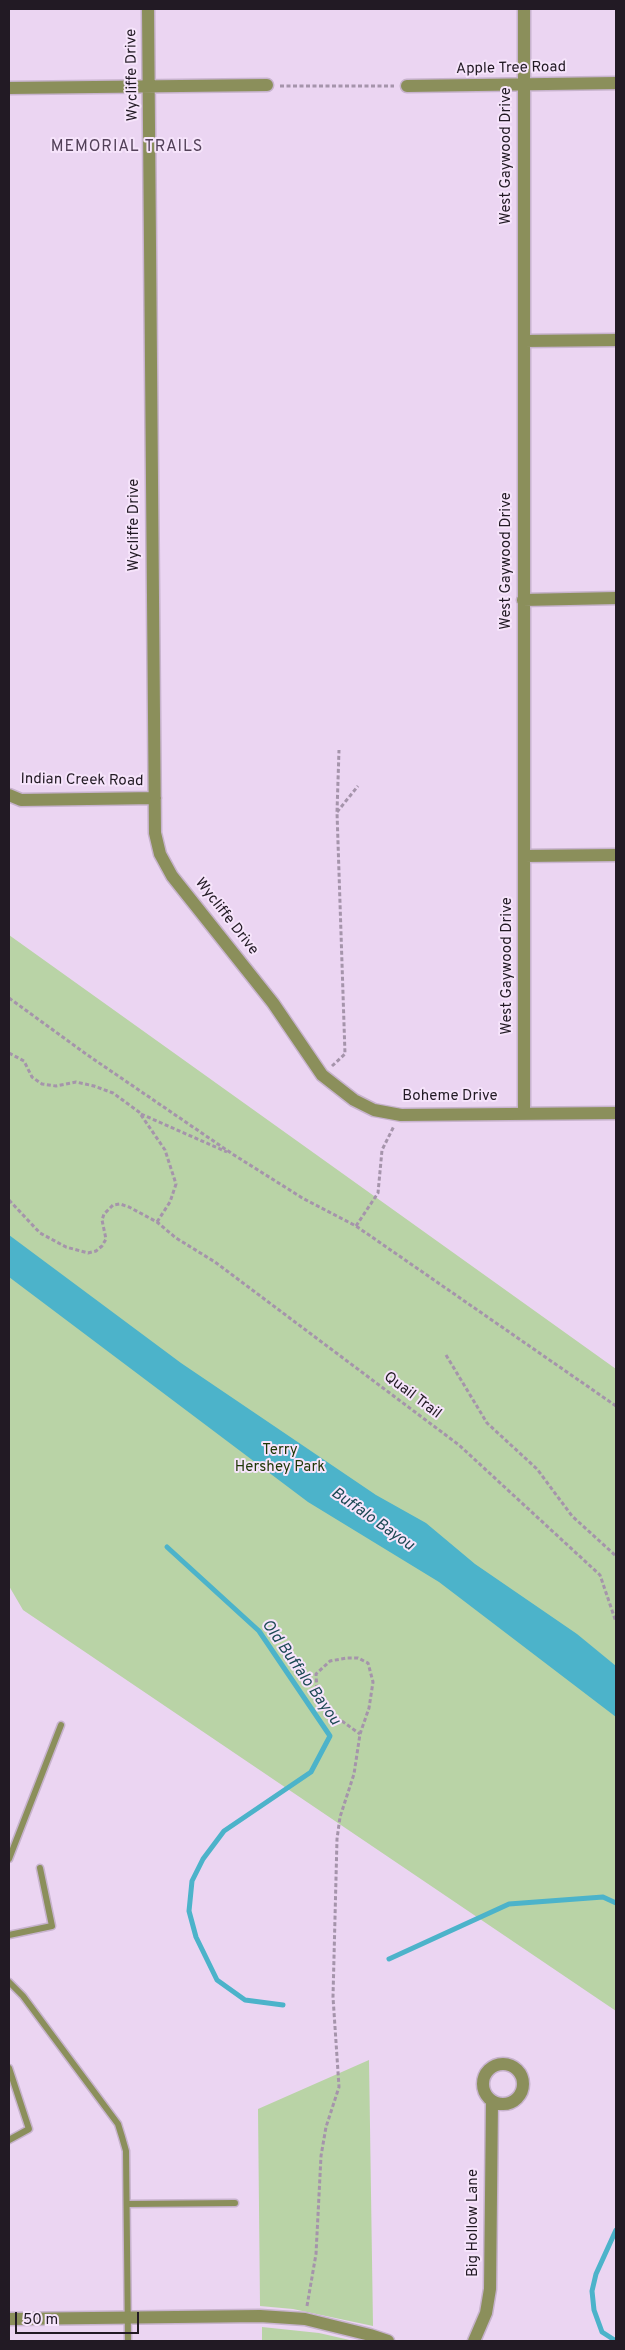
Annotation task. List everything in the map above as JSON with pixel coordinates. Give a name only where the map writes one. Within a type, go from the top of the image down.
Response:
[{"type":"street","name":"Wycliffe Drive","points":[[148,9],[155,833],[160,854],[172,876],[273,1003]]},
{"type":"street","name":"West Gaywood Drive","points":[[524,9],[524,1112]]},
{"type":"street","name":"Apple Tree Road","points":[[407,86],[616,84]]},
{"type":"street","points":[[9,88],[267,86]]},
{"type":"street","points":[[524,341],[616,340]]},
{"type":"street","points":[[523,600],[616,598]]},
{"type":"street","name":"Indian Creek Road","points":[[9,795],[22,800],[155,798]]},
{"type":"street","points":[[524,856],[616,855]]},
{"type":"street","name":"Boheme Drive","points":[[273,1003],[322,1075],[354,1100],[374,1110],[401,1115],[616,1112]]},
{"type":"street","name":"Big Hollow Lane","points":[[474,2341],[486,2313],[490,2289],[492,2101]]},
{"type":"street","points":[[9,2319],[260,2316],[305,2319],[370,2334],[388,2341]]},
{"type":"lane","points":[[9,1858],[61,1725]]},
{"type":"lane","points":[[9,1935],[52,1926],[40,1868]]},
{"type":"lane","points":[[9,1982],[23,1996],[118,2124],[126,2151],[128,2341]]},
{"type":"lane","points":[[9,2068],[29,2129],[9,2140]]},
{"type":"lane","points":[[126,2204],[235,2202]]},
{"type":"path","points":[[267,86],[407,86]]},
{"type":"path","points":[[322,1075],[345,1054],[337,812],[339,750]]},
{"type":"path","points":[[337,812],[358,786]]},
{"type":"path","points":[[9,998],[86,1054],[234,1155],[304,1199],[356,1226],[616,1406]]},
{"type":"path","points":[[9,1054],[24,1061],[32,1077],[42,1084],[56,1086],[76,1082],[113,1093],[140,1114],[234,1155]]},
{"type":"path","points":[[140,1114],[165,1150],[176,1184],[170,1202],[157,1222]]},
{"type":"path","points":[[356,1226],[378,1193],[382,1150],[401,1115]]},
{"type":"path","name":"Quail Trail","points":[[9,1200],[40,1233],[66,1247],[88,1252],[96,1251],[102,1246],[106,1239],[102,1220],[104,1214],[113,1205],[129,1207],[157,1222],[176,1238],[215,1262],[459,1445],[600,1575],[616,1622]]},
{"type":"path","points":[[446,1355],[488,1423],[537,1469],[572,1516],[616,1556]]},
{"type":"path","points":[[305,2319],[316,2254],[321,2156],[326,2127],[339,2087],[333,1997],[337,1839],[340,1817],[354,1774],[360,1734],[369,1708],[373,1682],[368,1663],[358,1658],[330,1661],[316,1674],[317,1692],[325,1705],[339,1719],[360,1734]]},
{"type":"green space","name":"Terry Hershey Park","points":[[9,935],[616,1369],[616,2011],[23,1610],[9,1586]]},
{"type":"green space","points":[[369,2060],[373,2326],[293,2309],[260,2306],[258,2109]]},
{"type":"green space","points":[[262,2327],[319,2333],[354,2341],[262,2341]]},
{"type":"water","name":"Buffalo Bayou","points":[[9,1235],[181,1363],[376,1495],[426,1523],[475,1564],[577,1634],[616,1666],[616,1717],[439,1582],[308,1502],[9,1277]]},
{"type":"waterway","name":"Old Buffalo Bayou","points":[[167,1547],[259,1631],[330,1736],[311,1772],[224,1831],[203,1859],[192,1881],[189,1911],[196,1937],[217,1980],[245,2000],[283,2005]]},
{"type":"waterway","name":"Old Buffalo Bayou","points":[[389,1959],[509,1904],[603,1897],[616,1903]]},
{"type":"waterway","name":"Old Buffalo Bayou","points":[[616,2230],[596,2274],[592,2291],[594,2310],[602,2332],[616,2341]]},
{"type":"district","name":"MEMORIAL TRAILS","points":[[127,148]]}]
